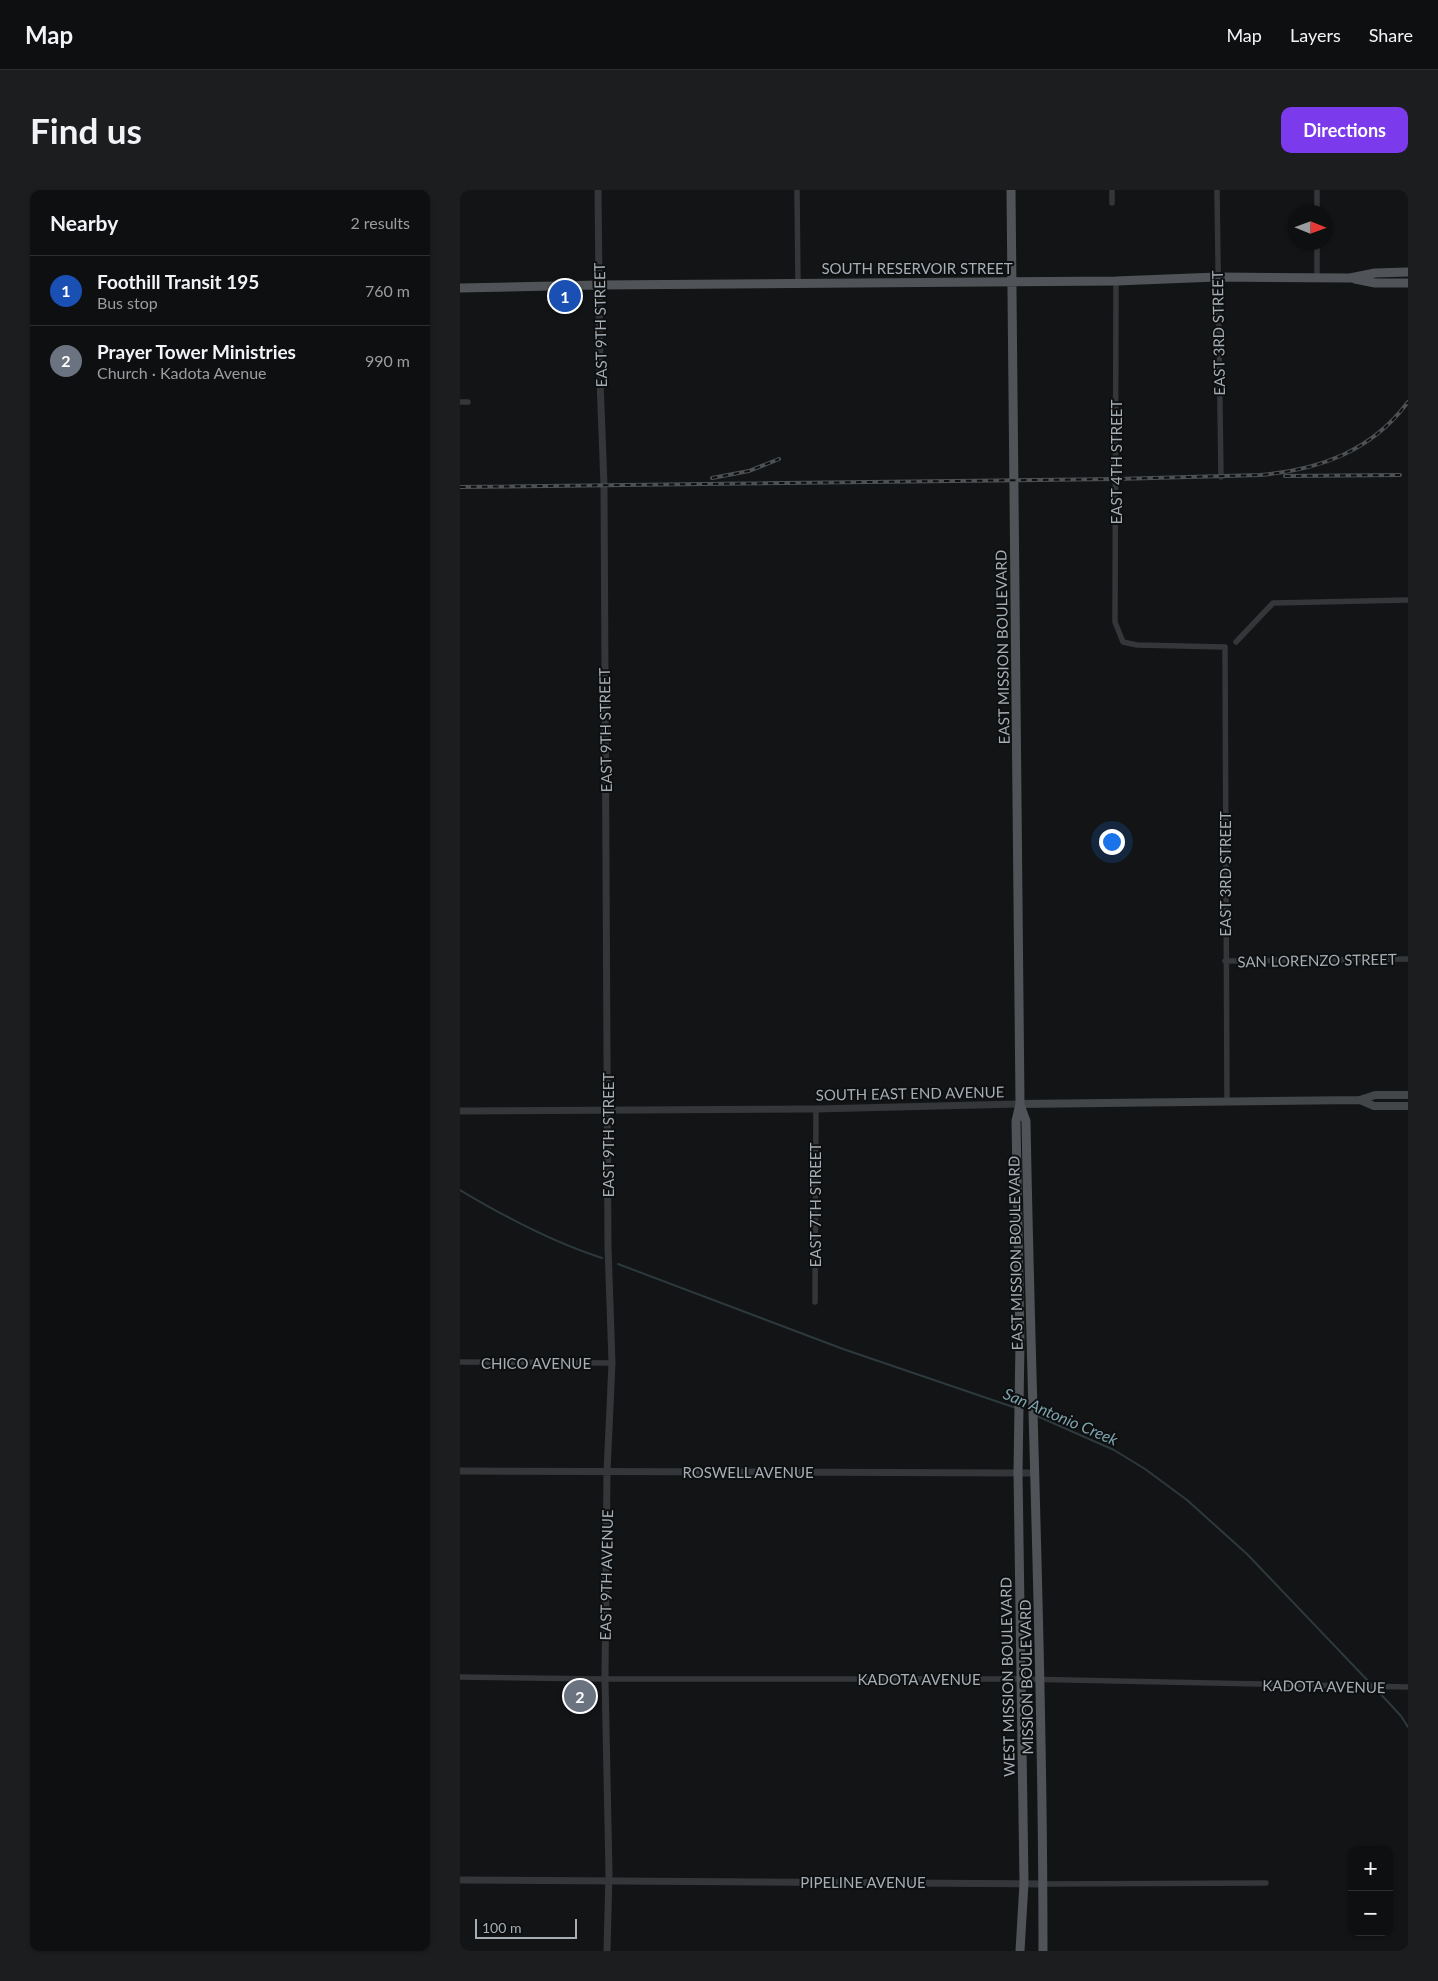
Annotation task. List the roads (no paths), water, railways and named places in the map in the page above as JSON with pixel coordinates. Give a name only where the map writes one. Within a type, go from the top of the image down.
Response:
[{"type":"main road","name":"EAST MISSION BOULEVARD","points":[[1010,190],[1020,1104],[1016,1121],[1020,1342],[1019,1402]]},
{"type":"main road","name":"SOUTH RESERVOIR STREET","points":[[460,288],[599,285],[1116,281],[1217,277],[1350,278],[1374,273],[1408,272]]},
{"type":"main road","points":[[1350,278],[1375,283],[1408,283]]},
{"type":"main road","points":[[1360,1100],[1375,1095],[1408,1095]]},
{"type":"main road","points":[[1360,1100],[1374,1106],[1408,1106]]},
{"type":"main road","name":"SOUTH EAST END AVENUE","points":[[1020,1104],[1360,1100]]},
{"type":"main road","name":"EAST MISSION BOULEVARD","points":[[1020,1104],[1026,1121],[1032,1402]]},
{"type":"main road","name":"WEST MISSION BOULEVARD","points":[[1019,1402],[1018,1472],[1024,1883],[1020,1951]]},
{"type":"main road","name":"MISSION BOULEVARD","points":[[1032,1402],[1041,1681],[1043,1951]]},
{"type":"street","name":"EAST 9TH STREET","points":[[598,190],[604,486],[609,1270]]},
{"type":"street","points":[[797,190],[798,283]]},
{"type":"street","points":[[1112,190],[1112,203]]},
{"type":"street","name":"EAST 3RD STREET","points":[[1217,190],[1220,477]]},
{"type":"street","points":[[1317,190],[1317,205]]},
{"type":"street","points":[[1317,250],[1317,278]]},
{"type":"street","name":"EAST 4TH STREET","points":[[1116,281],[1115,622],[1123,642],[1137,645],[1225,647]]},
{"type":"street","points":[[460,402],[468,402]]},
{"type":"street","points":[[1236,642],[1273,603],[1408,600]]},
{"type":"street","name":"EAST 3RD STREET","points":[[1225,647],[1227,1102]]},
{"type":"street","name":"SAN LORENZO STREET","points":[[1225,961],[1408,959]]},
{"type":"street","name":"SOUTH EAST END AVENUE","points":[[460,1111],[1020,1104]]},
{"type":"street","name":"EAST 7TH STREET","points":[[815,1302],[816,1108]]},
{"type":"street","name":"EAST 9TH AVENUE","points":[[608,1951],[609,1881],[605,1679],[607,1472],[612,1363],[609,1270]]},
{"type":"street","name":"CHICO AVENUE","points":[[460,1362],[612,1363]]},
{"type":"street","name":"ROSWELL AVENUE","points":[[460,1471],[1035,1473]]},
{"type":"street","name":"KADOTA AVENUE","points":[[460,1677],[1021,1679],[1041,1681],[1408,1687]]},
{"type":"street","name":"PIPELINE AVENUE","points":[[460,1880],[1043,1884],[1266,1883]]},
{"type":"waterway","name":"San Antonio Creek","points":[[460,1190],[529,1228],[583,1252],[602,1258]]},
{"type":"waterway","name":"San Antonio Creek","points":[[618,1264],[843,1349],[1016,1408]]},
{"type":"waterway","name":"San Antonio Creek","points":[[1037,1416],[1114,1450],[1145,1469],[1187,1500],[1247,1554],[1371,1684]]},
{"type":"waterway","name":"San Antonio Creek","points":[[1376,1689],[1401,1716],[1408,1727]]},
{"type":"railway","points":[[460,487],[1117,479],[1260,475],[1303,468],[1343,455],[1378,433],[1394,419],[1408,402]]},
{"type":"railway","points":[[712,478],[749,471],[779,459]]},
{"type":"railway","points":[[1285,476],[1400,475]]},
{"type":"place","name":"Foothill Transit 195","points":[[565,296]]},
{"type":"place","name":"Prayer Tower Ministries","points":[[580,1696]]}]
